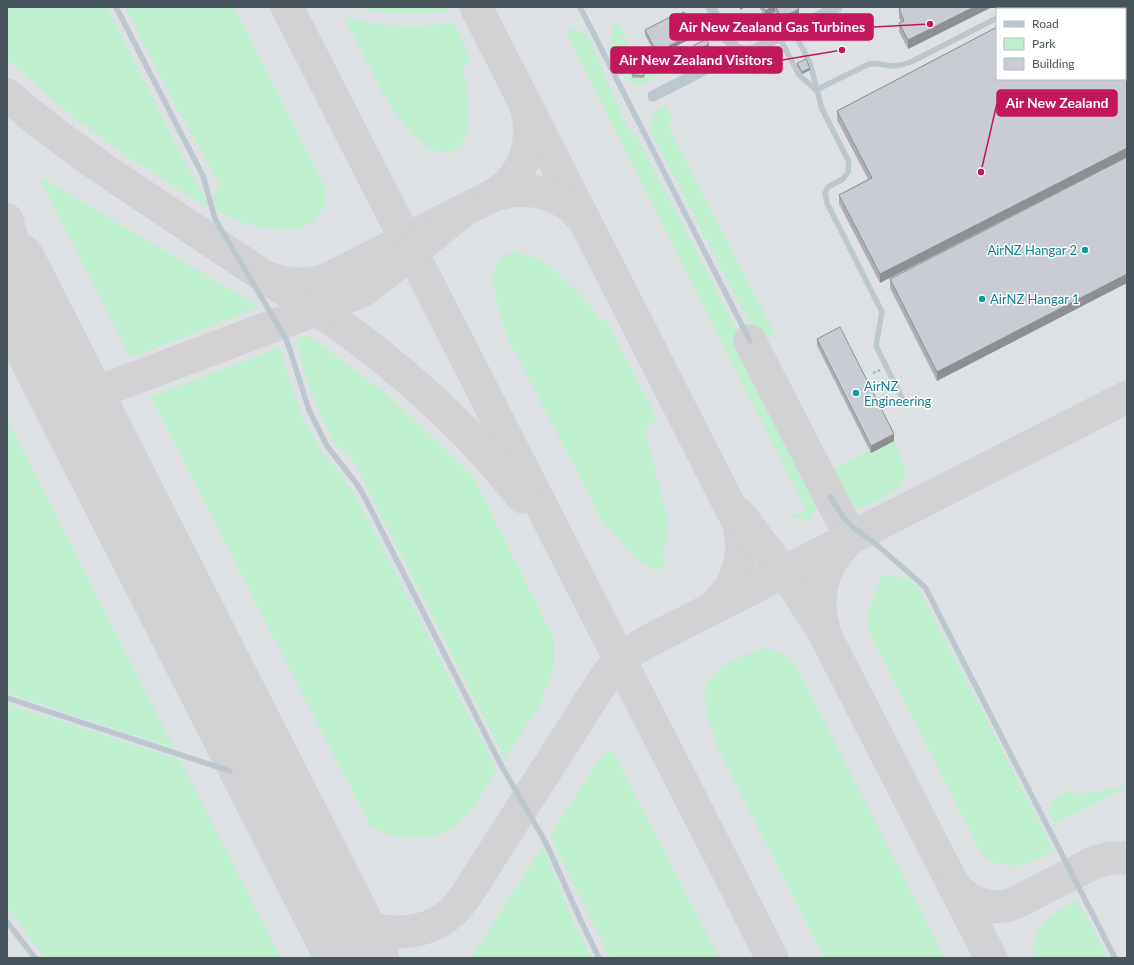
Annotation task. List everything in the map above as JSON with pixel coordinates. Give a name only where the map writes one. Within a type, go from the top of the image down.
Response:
[{"type":"street","points":[[711,7],[727,38],[734,47],[741,51]]},
{"type":"street","points":[[653,96],[741,51],[754,50],[837,7]]},
{"type":"lane","points":[[116,7],[203,176],[216,220],[286,339],[306,404],[327,446],[363,494],[500,765],[546,843],[580,921],[599,958]]},
{"type":"lane","points":[[580,7],[750,341]]},
{"type":"lane","points":[[816,90],[869,64],[902,65],[911,62],[996,19]]},
{"type":"lane","points":[[793,30],[810,63],[822,109],[849,162],[848,172],[843,179],[828,187],[825,193],[827,204],[882,312],[876,346],[905,404]]},
{"type":"lane","points":[[779,37],[799,75],[816,90]]},
{"type":"lane","points":[[830,498],[844,518],[854,528],[883,550],[925,587],[1115,958]]},
{"type":"lane","points":[[7,698],[230,771]]},
{"type":"lane","points":[[7,922],[34,958]]},
{"type":"shaded area","points":[[7,7],[1127,7],[1127,958],[7,958]]},
{"type":"green space","points":[[7,7],[107,7],[183,158],[208,204],[208,208],[111,145],[56,103],[7,59]]},
{"type":"green space","points":[[125,7],[234,7],[326,189],[325,204],[319,216],[311,223],[300,228],[287,230],[248,224],[216,211],[216,204],[212,198],[217,193],[215,190],[220,185],[178,110]]},
{"type":"green space","points":[[355,7],[447,7],[449,10],[426,14],[402,14]]},
{"type":"green space","points":[[344,16],[370,23],[398,26],[454,22],[471,63],[463,67],[466,82],[468,118],[466,135],[461,145],[447,153],[437,151],[427,146],[407,128],[387,101]]},
{"type":"green space","points":[[618,22],[634,55],[652,68],[656,65],[661,74],[640,84],[634,83],[620,75],[610,54],[611,32]]},
{"type":"green space","points":[[575,28],[588,35],[625,123],[640,142],[819,490],[817,506],[814,513],[808,520],[791,517],[806,510],[566,33]]},
{"type":"green space","points":[[666,106],[674,121],[667,125],[775,334],[760,343],[649,129],[654,115]]},
{"type":"green space","points":[[42,180],[45,180],[258,306],[258,308],[139,355],[129,355],[42,183]]},
{"type":"green space","points":[[515,252],[537,258],[551,268],[578,292],[602,322],[606,320],[658,420],[645,428],[665,509],[669,542],[663,545],[666,554],[662,557],[666,567],[657,569],[650,567],[634,556],[600,517],[508,338],[496,300],[494,270],[501,258]]},
{"type":"green space","points":[[308,335],[386,394],[473,476],[554,638],[554,667],[540,705],[505,759],[353,460],[332,440],[307,383],[296,340]]},
{"type":"green space","points":[[279,347],[301,415],[322,452],[344,478],[357,499],[497,770],[467,815],[449,830],[432,836],[415,838],[398,837],[387,834],[370,826],[151,397]]},
{"type":"green space","points":[[7,419],[174,748],[7,693]]},
{"type":"green space","points":[[894,441],[905,470],[904,477],[895,490],[879,500],[863,506],[853,507],[842,502],[834,493],[825,473],[870,450],[872,452]]},
{"type":"green space","points":[[882,575],[909,578],[919,589],[1054,851],[1030,863],[1016,866],[1003,865],[991,861],[982,854],[867,628],[869,609]]},
{"type":"green space","points":[[765,648],[782,653],[795,664],[945,958],[824,958],[720,752],[708,716],[705,696],[706,687],[711,677],[733,661]]},
{"type":"green space","points":[[7,704],[180,760],[281,958],[45,958],[7,907]]},
{"type":"green space","points":[[612,750],[719,958],[610,958],[550,836],[600,758]]},
{"type":"green space","points":[[1127,783],[1127,787],[1054,824],[1047,809],[1055,799],[1073,789],[1075,795],[1118,788]]},
{"type":"green space","points":[[542,848],[547,856],[575,926],[592,958],[471,958]]},
{"type":"green space","points":[[1078,900],[1108,958],[1035,958],[1035,940],[1040,928],[1056,912]]},
{"type":"building","points":[[763,7],[772,7],[765,11]]},
{"type":"building","points":[[776,7],[798,7],[799,9],[781,18]]},
{"type":"building","points":[[902,7],[974,7],[908,40],[899,23],[904,21],[899,9]]},
{"type":"building","points":[[1098,7],[1098,8],[1033,8]]},
{"type":"building","points":[[684,12],[690,23],[685,26],[679,15]]},
{"type":"building","points":[[678,13],[690,35],[669,46],[675,58],[663,64],[645,30]]},
{"type":"building","points":[[996,28],[996,80],[1126,80],[1126,62],[1127,64],[1127,148],[880,274],[839,195],[872,178],[837,111]]},
{"type":"building","points":[[706,39],[709,44],[696,51],[693,46]]},
{"type":"building","points":[[806,59],[810,68],[802,72],[797,63]]},
{"type":"building","points":[[633,65],[644,65],[644,76],[632,75]]},
{"type":"building","points":[[1127,157],[1127,274],[937,372],[890,279]]},
{"type":"building","name":"AirNZ Engineering","points":[[840,327],[894,434],[871,446],[817,339]]},
{"type":"taxiway","points":[[287,7],[772,958]]},
{"type":"taxiway","points":[[476,7],[739,524],[742,546],[739,568],[730,588],[715,605]]},
{"type":"taxiway","points":[[7,95],[27,112],[112,175],[354,335],[400,371],[443,410],[504,474],[522,497]]},
{"type":"taxiway","points":[[492,196],[510,182],[516,175],[525,158],[528,149],[530,130],[527,111]]},
{"type":"taxiway","points":[[272,279],[292,284],[312,283],[326,280],[492,196],[504,192],[541,192],[563,201],[582,218]]},
{"type":"taxiway","points":[[74,401],[364,290],[463,211]]},
{"type":"taxiway","points":[[7,220],[38,331]]},
{"type":"taxiway","points":[[750,341],[851,538],[834,558],[823,579],[820,603],[824,629]]},
{"type":"taxiway","points":[[329,900],[340,912],[356,923],[383,931],[412,931],[427,927],[440,921],[453,911],[465,897],[605,678],[620,660],[629,653],[657,636],[1127,397]]},
{"type":"taxiway","points":[[739,514],[796,589],[823,631],[991,958]]},
{"type":"taxiway","points":[[954,885],[960,892],[974,901],[990,906],[1006,906],[1015,903],[1095,862],[1110,858],[1127,858]]},
{"type":"runway","points":[[7,269],[358,958]]},
{"type":"place","name":"Air New Zealand Gas Turbines","points":[[930,24]]},
{"type":"place","name":"Air New Zealand Visitors","points":[[842,50]]},
{"type":"place","name":"Air New Zealand","points":[[981,172]]},
{"type":"place","name":"AirNZ Hangar 2","points":[[1085,250]]},
{"type":"place","name":"AirNZ Hangar 1","points":[[982,299]]},
{"type":"place","name":"AirNZ Engineering","points":[[856,393]]}]
